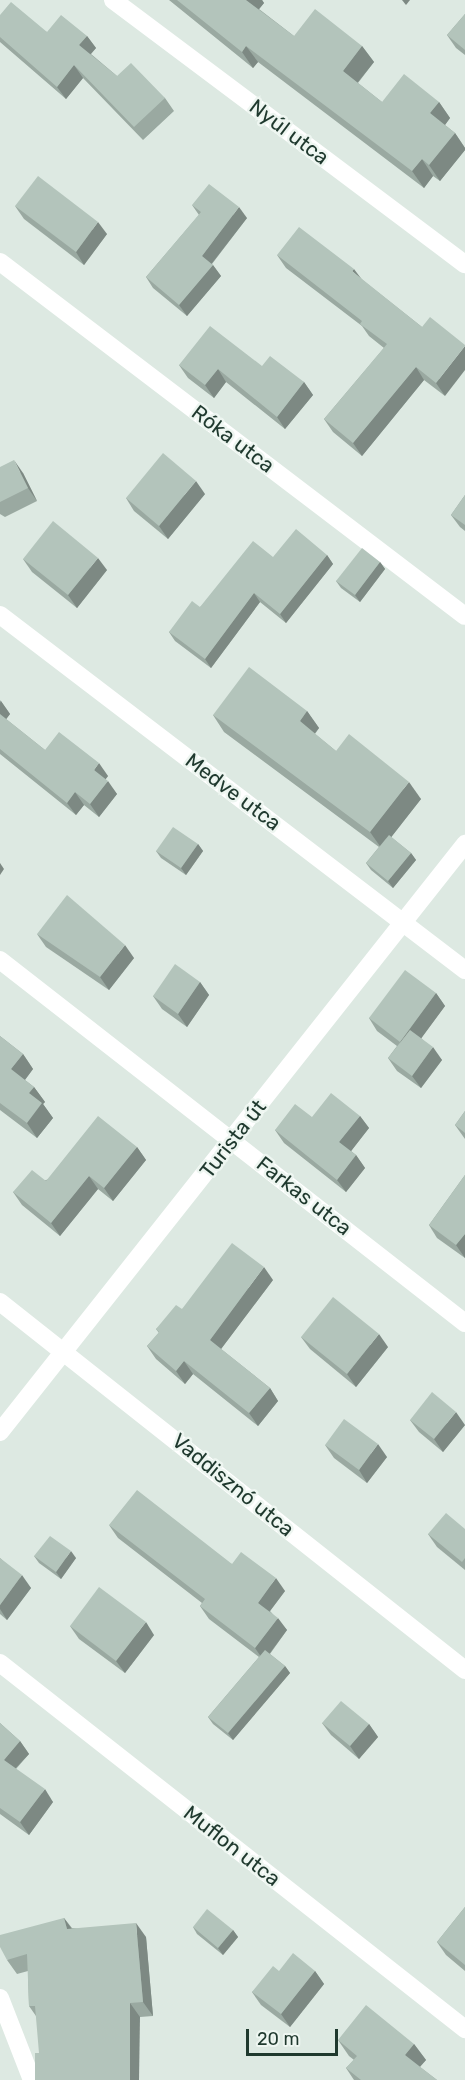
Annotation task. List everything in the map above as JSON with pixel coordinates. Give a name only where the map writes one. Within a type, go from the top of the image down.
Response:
[{"type":"street","name":"Nyúl utca","points":[[113,0],[465,264]]},
{"type":"street","name":"Róka utca","points":[[0,262],[465,616]]},
{"type":"street","name":"Medve utca","points":[[0,615],[465,970]]},
{"type":"street","name":"Turista út","points":[[0,1432],[465,844]]},
{"type":"street","name":"Farkas utca","points":[[0,960],[465,1323]]},
{"type":"street","name":"Vaddisznó utca","points":[[0,1302],[465,1670]]},
{"type":"street","name":"Muflon utca","points":[[0,1663],[465,2029]]},
{"type":"street","points":[[0,1998],[23,2050],[32,2080]]},
{"type":"building","points":[[177,0],[246,0],[294,36],[315,9],[362,46],[343,71],[382,102],[404,74],[439,102],[430,113],[455,133],[429,165],[422,159],[412,171],[246,46],[242,52]]},
{"type":"building","points":[[11,2],[47,32],[61,15],[87,36],[79,45],[117,76],[131,63],[165,98],[134,127],[74,65],[57,87],[0,37],[0,15]]},
{"type":"building","points":[[465,14],[465,50],[447,35]]},
{"type":"building","points":[[38,176],[98,222],[76,252],[15,206]]},
{"type":"building","points":[[209,184],[239,207],[202,256],[213,265],[179,305],[146,277],[201,212],[192,205]]},
{"type":"building","points":[[299,227],[354,269],[352,271],[422,327],[430,317],[465,345],[436,383],[416,367],[353,443],[324,419],[387,344],[360,324],[362,321],[277,255]]},
{"type":"building","points":[[210,326],[262,366],[270,356],[304,382],[277,417],[218,369],[205,385],[179,365]]},
{"type":"building","points":[[163,453],[196,481],[159,526],[126,498]]},
{"type":"building","points":[[14,460],[28,488],[0,502],[0,467]]},
{"type":"building","points":[[465,495],[465,525],[451,515]]},
{"type":"building","points":[[53,521],[98,558],[68,595],[23,559]]},
{"type":"building","points":[[296,529],[327,555],[280,614],[254,593],[205,659],[169,632],[192,601],[200,607],[253,541],[273,557]]},
{"type":"building","points":[[362,548],[380,562],[355,595],[336,581]]},
{"type":"building","points":[[249,667],[307,711],[300,721],[336,751],[349,734],[409,782],[370,832],[213,715]]},
{"type":"building","points":[[0,714],[45,750],[59,732],[99,763],[94,770],[108,781],[90,804],[75,792],[67,803],[0,749]]},
{"type":"building","points":[[173,827],[198,844],[181,868],[156,851]]},
{"type":"building","points":[[389,835],[411,853],[388,881],[366,863]]},
{"type":"building","points":[[67,895],[125,945],[100,977],[37,934]]},
{"type":"building","points":[[175,964],[200,982],[178,1014],[153,996]]},
{"type":"building","points":[[405,970],[436,993],[400,1042],[369,1018]]},
{"type":"building","points":[[410,1030],[433,1047],[412,1076],[388,1058]]},
{"type":"building","points":[[0,1036],[23,1054],[11,1069],[34,1087],[29,1093],[42,1103],[27,1123],[0,1103]]},
{"type":"building","points":[[331,1093],[360,1116],[339,1142],[356,1155],[337,1180],[275,1130],[295,1104],[312,1117]]},
{"type":"building","points":[[465,1111],[465,1133],[455,1125]]},
{"type":"building","points":[[98,1116],[137,1147],[104,1188],[89,1176],[51,1223],[13,1192],[32,1170],[46,1181]]},
{"type":"building","points":[[465,1175],[465,1234],[456,1245],[429,1225]]},
{"type":"building","points":[[232,1243],[264,1267],[210,1340],[270,1388],[249,1413],[184,1361],[176,1371],[147,1346],[159,1332],[156,1329],[176,1305],[182,1309]]},
{"type":"building","points":[[333,1297],[379,1334],[347,1374],[301,1337]]},
{"type":"building","points":[[432,1392],[456,1412],[434,1439],[410,1420]]},
{"type":"building","points":[[344,1419],[378,1444],[359,1470],[325,1445]]},
{"type":"building","points":[[137,1490],[232,1564],[241,1552],[276,1578],[258,1603],[278,1618],[255,1648],[200,1606],[205,1599],[109,1525]]},
{"type":"building","points":[[446,1513],[465,1529],[465,1558],[462,1562],[428,1534]]},
{"type":"building","points":[[50,1536],[71,1551],[56,1572],[34,1556]]},
{"type":"building","points":[[0,1558],[22,1575],[0,1605]]},
{"type":"building","points":[[99,1587],[146,1622],[116,1661],[70,1626]]},
{"type":"building","points":[[265,1650],[285,1666],[228,1733],[208,1717]]},
{"type":"building","points":[[341,1701],[369,1724],[350,1746],[322,1723]]},
{"type":"building","points":[[0,1723],[20,1741],[4,1760],[45,1789],[20,1822],[0,1808]]},
{"type":"building","points":[[465,1907],[465,1965],[437,1942]]},
{"type":"building","points":[[207,1909],[233,1930],[218,1948],[193,1927]]},
{"type":"building","points":[[64,1918],[67,1929],[136,1923],[143,2002],[130,2003],[130,2080],[35,2080],[35,2053],[39,2053],[35,2006],[29,2006],[27,1954],[7,1960],[0,1947],[0,1935]]},
{"type":"building","points":[[293,1953],[315,1971],[281,2014],[252,1992],[273,1966],[279,1971]]},
{"type":"building","points":[[366,2005],[414,2044],[405,2055],[437,2080],[361,2080],[346,2068],[357,2056],[338,2040]]}]
